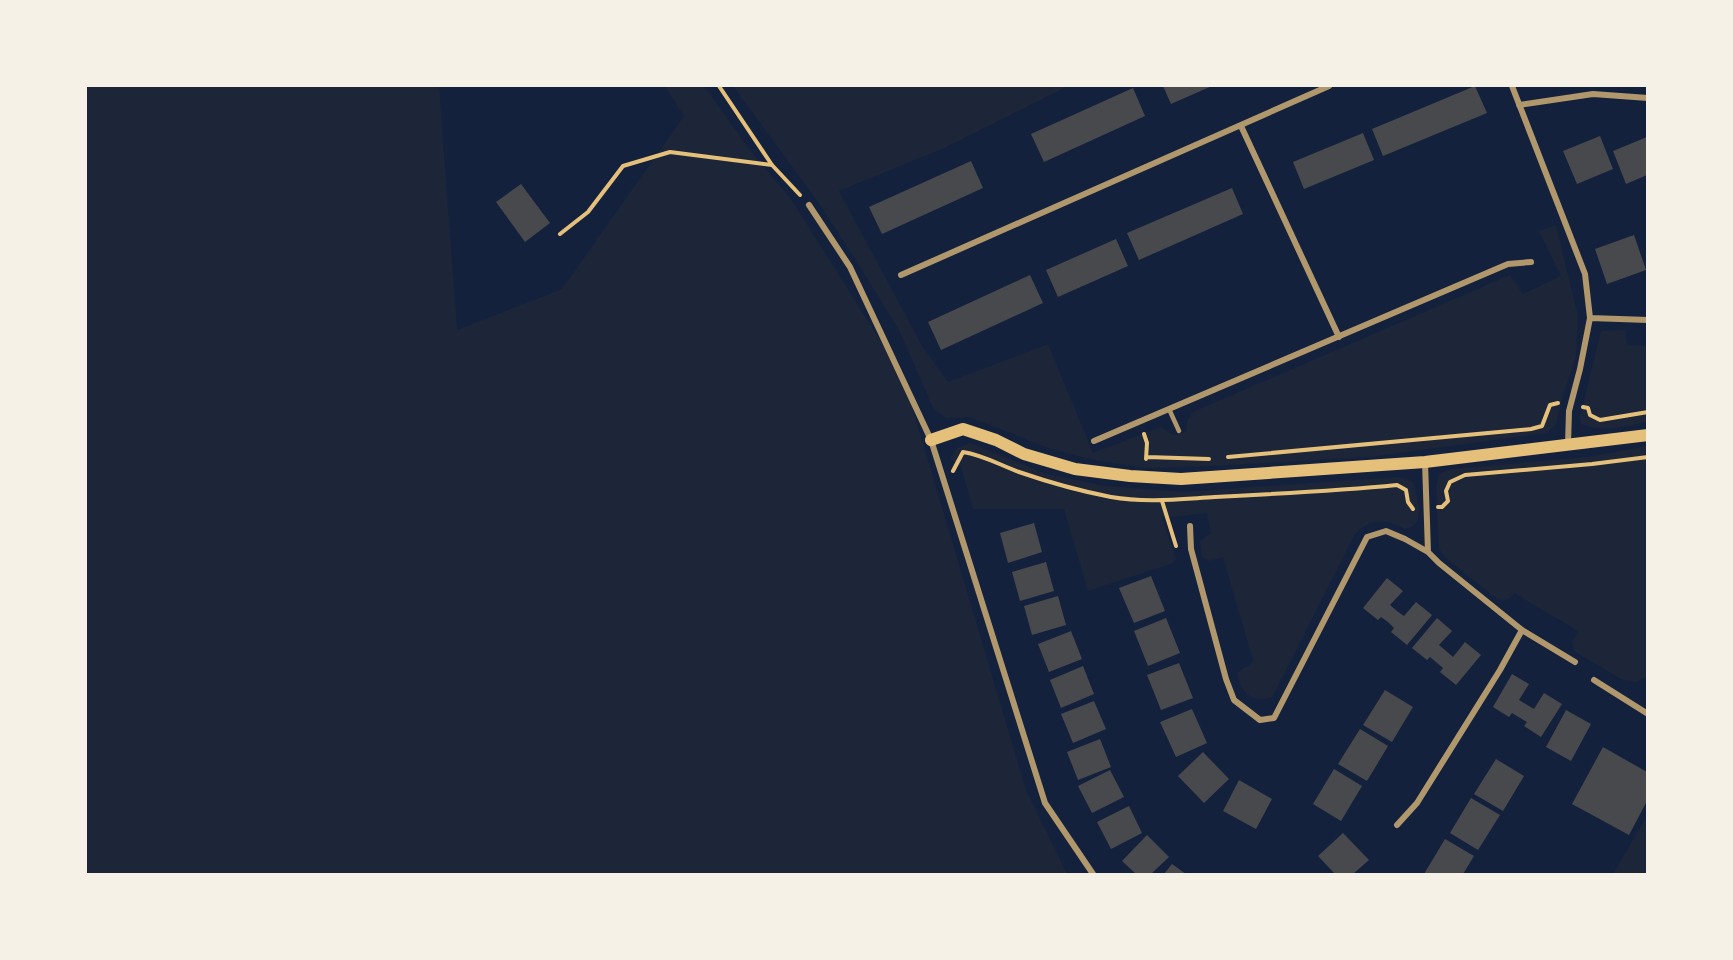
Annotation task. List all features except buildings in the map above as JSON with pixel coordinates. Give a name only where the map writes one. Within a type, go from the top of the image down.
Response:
[{"type":"main road","points":[[931,440],[963,429],[996,440],[1024,454],[1075,469],[1181,479],[1425,462],[1647,435]]},
{"type":"street","points":[[901,275],[1329,86]]},
{"type":"street","points":[[1512,86],[1586,274],[1590,318],[1569,411],[1568,444]]},
{"type":"street","points":[[1519,105],[1593,94],[1647,98]]},
{"type":"street","points":[[1241,126],[1339,337]]},
{"type":"street","points":[[809,205],[850,267],[931,440],[1045,803],[1093,874]]},
{"type":"street","points":[[1094,441],[1508,264],[1531,262]]},
{"type":"street","points":[[1590,318],[1647,320]]},
{"type":"street","points":[[1425,462],[1428,552]]},
{"type":"street","points":[[1191,526],[1191,549],[1226,679],[1234,700],[1260,720],[1274,718],[1367,537],[1386,531],[1428,552],[1439,564],[1522,630],[1575,662]]},
{"type":"street","points":[[1397,825],[1417,803],[1500,670],[1522,630]]},
{"type":"street","points":[[1594,680],[1647,714]]},
{"type":"lane","points":[[1169,409],[1179,430]]},
{"type":"path","points":[[718,86],[772,165],[809,205]]},
{"type":"path","points":[[560,234],[588,212],[623,166],[670,153],[772,165]]},
{"type":"path","points":[[1223,458],[1531,429],[1542,426],[1550,405],[1556,403],[1571,403],[1588,408],[1590,415],[1600,420],[1647,412]]},
{"type":"path","points":[[1142,421],[1147,457],[1142,477]]},
{"type":"path","points":[[1147,457],[1211,459]]},
{"type":"shaded area","points":[[86,86],[439,86],[457,330],[562,289],[684,116],[665,86],[704,86],[752,153],[791,199],[883,345],[910,400],[1026,790],[1067,874],[86,874]]},
{"type":"shaded area","points":[[733,86],[1068,86],[944,148],[839,191],[922,346],[948,382],[1048,344],[1093,453],[1161,427],[1174,435],[1186,432],[1187,421],[1193,412],[1510,275],[1523,294],[1561,276],[1539,231],[1556,225],[1578,316],[1576,356],[1556,424],[1547,433],[1369,457],[1147,468],[1099,461],[1051,449],[969,417],[946,418],[934,410],[899,330],[852,254],[818,202]]},
{"type":"shaded area","points":[[1625,330],[1627,345],[1647,346],[1647,422],[1606,428],[1581,424],[1580,417],[1601,331]]},
{"type":"shaded area","points":[[970,443],[1044,473],[1105,486],[1184,492],[1399,477],[1412,481],[1419,516],[1413,526],[1405,529],[1379,521],[1361,528],[1355,534],[1272,697],[1259,699],[1244,691],[1237,673],[1250,666],[1253,660],[1223,557],[1209,561],[1202,557],[1200,541],[1211,533],[1207,513],[1162,518],[1176,559],[1173,563],[1088,591],[1064,509],[973,509],[961,467],[950,458],[957,448]]},
{"type":"shaded area","points":[[1647,446],[1647,677],[1635,682],[1621,679],[1574,651],[1572,642],[1578,631],[1514,593],[1503,601],[1492,595],[1446,558],[1439,549],[1436,487],[1439,474],[1451,469],[1588,457]]},
{"type":"shaded area","points":[[1647,816],[1647,874],[1613,874]]}]
